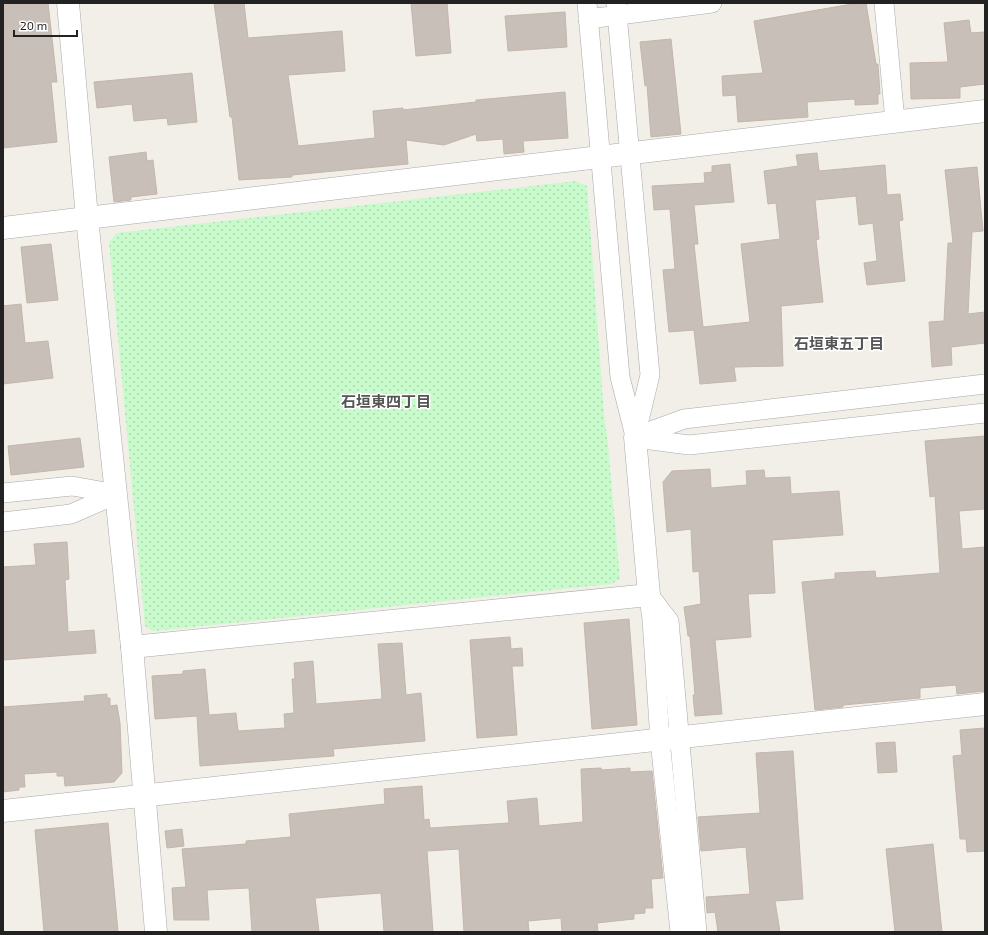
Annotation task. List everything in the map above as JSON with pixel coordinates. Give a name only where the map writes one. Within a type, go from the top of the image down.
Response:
[{"type":"street","points":[[68,3],[87,218],[132,647],[143,796],[156,932]]},
{"type":"street","points":[[697,932],[652,620],[635,437],[620,377],[588,11],[712,3]]},
{"type":"street","points":[[884,3],[895,121]]},
{"type":"street","points":[[617,9],[650,375],[635,437]]},
{"type":"street","points":[[3,228],[601,158],[985,111]]},
{"type":"street","points":[[635,437],[684,419],[985,384]]},
{"type":"street","points":[[635,437],[689,445],[985,413]]},
{"type":"street","points":[[3,493],[72,486],[117,494]]},
{"type":"street","points":[[3,522],[71,514],[117,494]]},
{"type":"street","points":[[132,647],[649,595]]},
{"type":"street","points":[[3,810],[985,704]]},
{"type":"street","points":[[669,739],[680,932]]},
{"type":"green space","points":[[576,181],[587,186],[604,414],[620,579],[611,584],[153,631],[145,626],[109,242],[117,233]]},
{"type":"building","points":[[3,3],[48,3],[57,82],[51,82],[57,142],[3,148]]},
{"type":"building","points":[[214,3],[244,3],[248,38],[342,31],[345,71],[288,75],[298,146],[375,138],[373,111],[403,108],[403,110],[476,102],[476,100],[565,92],[568,138],[523,141],[524,152],[504,154],[503,139],[477,141],[476,134],[444,145],[406,140],[408,164],[292,175],[292,177],[239,180],[232,117],[230,117]]},
{"type":"building","points":[[411,3],[447,3],[451,53],[416,56]]},
{"type":"building","points":[[858,3],[866,3],[876,64],[878,64],[880,94],[878,94],[878,104],[855,105],[855,99],[807,102],[808,117],[738,122],[736,95],[723,96],[722,76],[763,73],[754,21]]},
{"type":"building","points":[[565,12],[567,47],[508,51],[505,16]]},
{"type":"building","points":[[969,20],[971,33],[985,32],[985,84],[960,87],[960,98],[911,99],[910,63],[948,62],[944,23]]},
{"type":"building","points":[[671,39],[681,134],[651,137],[647,85],[645,86],[640,42]]},
{"type":"building","points":[[192,73],[197,122],[168,125],[167,118],[134,121],[132,104],[97,108],[94,82]]},
{"type":"building","points":[[146,152],[147,161],[153,160],[157,194],[131,197],[131,200],[114,202],[109,157]]},
{"type":"building","points":[[817,153],[819,171],[885,165],[887,195],[900,194],[903,220],[899,221],[905,281],[867,285],[864,263],[877,261],[873,223],[859,225],[856,196],[815,200],[819,239],[816,240],[823,302],[781,306],[783,366],[734,367],[736,381],[700,384],[694,330],[669,332],[663,270],[675,269],[670,209],[654,210],[652,186],[705,183],[704,173],[712,172],[712,166],[730,164],[734,202],[694,205],[698,244],[694,244],[703,327],[750,322],[741,244],[780,239],[776,203],[768,204],[764,171],[798,166],[796,155]]},
{"type":"building","points":[[977,167],[983,231],[972,232],[968,314],[985,312],[985,343],[951,347],[952,365],[932,367],[929,322],[944,321],[948,243],[953,243],[945,170]]},
{"type":"building","points":[[51,244],[58,300],[27,303],[21,247]]},
{"type":"building","points":[[21,304],[25,343],[48,341],[53,378],[3,384],[3,306]]},
{"type":"building","points":[[985,436],[985,509],[959,511],[962,549],[985,547],[985,691],[957,694],[956,685],[920,688],[920,698],[843,705],[843,707],[815,710],[802,582],[835,579],[835,573],[875,571],[876,578],[940,573],[935,496],[930,497],[925,441]]},
{"type":"building","points":[[80,438],[84,467],[11,475],[8,446]]},
{"type":"building","points":[[710,469],[711,488],[747,485],[746,471],[764,470],[765,478],[790,477],[791,494],[839,491],[843,535],[772,540],[775,593],[748,594],[751,637],[715,640],[722,714],[695,716],[693,695],[695,695],[690,636],[688,636],[684,607],[701,604],[699,571],[693,572],[691,529],[667,532],[663,482],[672,471]]},
{"type":"building","points":[[67,542],[69,579],[65,580],[68,632],[94,630],[96,653],[3,660],[3,567],[36,565],[34,544]]},
{"type":"building","points":[[629,619],[637,725],[592,729],[584,623]]},
{"type":"building","points":[[510,637],[511,649],[522,648],[523,666],[512,666],[517,735],[477,738],[470,640]]},
{"type":"building","points":[[402,643],[406,695],[421,693],[425,741],[333,749],[334,756],[200,766],[197,716],[155,719],[152,676],[183,674],[183,671],[205,669],[209,715],[236,713],[238,731],[285,728],[284,714],[294,713],[292,679],[295,679],[294,663],[313,661],[316,704],[382,699],[378,644]]},
{"type":"building","points":[[107,694],[107,698],[110,698],[110,706],[117,705],[120,723],[122,773],[114,782],[65,786],[64,776],[57,776],[57,772],[24,774],[25,787],[19,787],[19,790],[3,792],[3,707],[85,701],[84,696]]},
{"type":"building","points":[[985,728],[985,851],[967,852],[966,839],[960,839],[953,756],[962,755],[960,730]]},
{"type":"building","points":[[895,742],[897,772],[878,773],[876,743]]},
{"type":"building","points":[[793,751],[803,899],[775,901],[780,932],[718,932],[715,912],[707,913],[706,897],[750,894],[746,847],[701,851],[698,817],[760,813],[756,753]]},
{"type":"building","points":[[601,768],[602,770],[630,768],[630,772],[652,771],[663,878],[651,879],[653,908],[645,908],[645,913],[634,914],[634,919],[597,923],[598,932],[562,932],[561,918],[528,921],[529,932],[464,932],[459,849],[427,851],[433,932],[384,932],[381,893],[315,898],[319,932],[252,932],[249,888],[207,890],[209,920],[174,920],[172,888],[186,887],[182,849],[246,844],[246,841],[291,837],[289,814],[385,804],[384,789],[422,786],[424,820],[429,819],[430,828],[509,823],[507,801],[537,798],[539,826],[583,822],[581,769]]},
{"type":"building","points":[[108,823],[118,932],[44,932],[35,830]]},
{"type":"building","points":[[182,829],[184,846],[167,848],[165,831]]},
{"type":"building","points":[[933,844],[942,932],[895,932],[886,849]]},
{"type":"district","name":"石垣東五丁目","points":[[839,343]]},
{"type":"district","name":"石垣東四丁目","points":[[386,401]]}]
